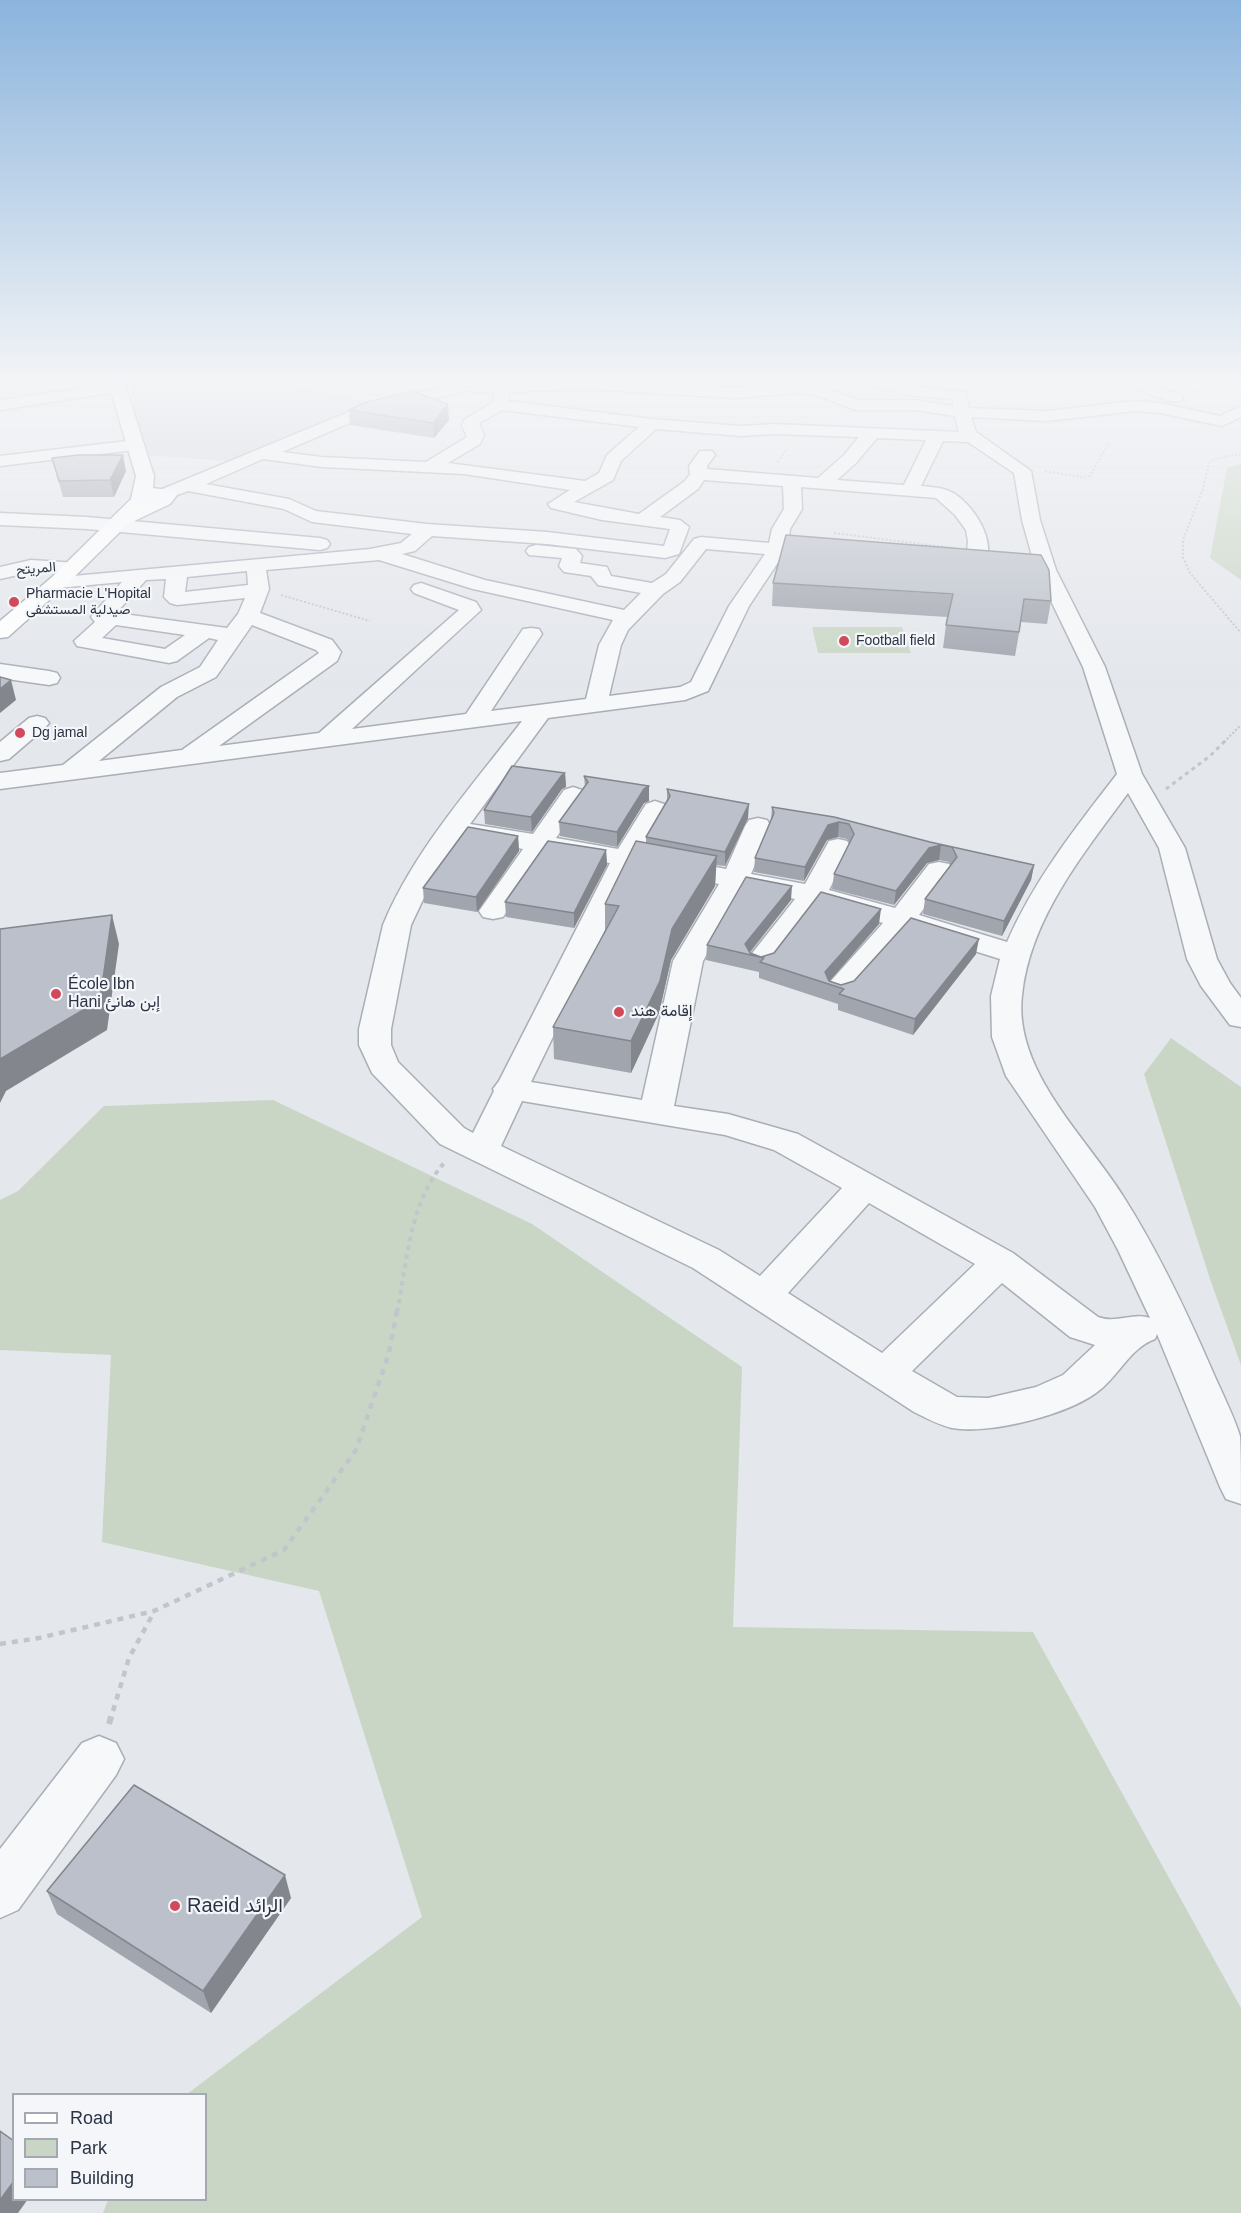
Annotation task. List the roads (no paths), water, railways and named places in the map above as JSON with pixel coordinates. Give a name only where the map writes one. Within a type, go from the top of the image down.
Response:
[{"type":"main road","points":[[0,632],[65,575],[118,523],[157,499],[144,489],[144,484]]},
{"type":"street","points":[[157,499],[192,484]]},
{"type":"street","points":[[570,484],[588,487]]},
{"type":"street","points":[[188,486],[289,504],[312,516],[428,530],[547,538],[661,552],[672,550],[679,526],[590,512],[557,504],[593,484]]},
{"type":"street","points":[[644,519],[692,484]]},
{"type":"street","points":[[0,781],[542,710],[675,695],[695,690],[700,686],[739,606],[780,539],[793,509],[792,484]]},
{"type":"street","points":[[810,484],[939,493],[949,497],[973,522],[978,534],[977,557]]},
{"type":"street","points":[[910,491],[913,484]]},
{"type":"street","points":[[1024,484],[1046,570],[1094,667],[1130,774],[1172,848],[1202,959],[1216,986],[1241,1018]]},
{"type":"street","points":[[0,519],[118,523],[354,547],[380,564],[627,617]]},
{"type":"street","points":[[380,564],[410,545],[428,530]]},
{"type":"street","points":[[596,704],[614,633],[627,617],[656,590],[673,578],[701,543],[780,539],[848,554]]},
{"type":"street","points":[[410,545],[453,549],[505,546],[529,551],[565,553],[572,555],[569,566],[571,568],[599,570],[602,572],[601,578],[605,581],[656,590]]},
{"type":"street","points":[[0,554],[20,558],[39,566]]},
{"type":"street","points":[[953,562],[977,557],[1000,566]]},
{"type":"street","name":"المريتح","points":[[0,573],[39,566],[65,575],[139,576],[336,558],[380,564]]},
{"type":"street","points":[[70,772],[169,692],[208,672],[232,635],[248,616],[259,589],[256,567]]},
{"type":"street","points":[[1023,568],[1046,570]]},
{"type":"street","points":[[177,573],[174,597],[177,599],[231,595],[259,589]]},
{"type":"street","points":[[139,576],[101,616],[232,635]]},
{"type":"street","points":[[326,739],[471,610],[469,606],[402,582]]},
{"type":"street","points":[[188,757],[329,656],[330,652],[324,645],[248,616]]},
{"type":"street","points":[[111,619],[85,640],[169,656],[204,632]]},
{"type":"street","points":[[474,719],[531,634]]},
{"type":"street","points":[[0,671],[49,678]]},
{"type":"street","points":[[542,710],[417,881],[397,925],[375,1029],[375,1045],[383,1066],[442,1128],[472,1145],[706,1259],[928,1401],[951,1412],[988,1414],[1044,1400],[1077,1386],[1089,1377],[1130,1334]]},
{"type":"street","points":[[0,753],[37,723]]},
{"type":"street","points":[[1130,774],[1053,879],[1036,907],[1015,954],[1006,1005],[1008,1042],[1018,1067],[1118,1218],[1149,1275],[1241,1486]]},
{"type":"street","points":[[494,911],[573,795]]},
{"type":"street","points":[[472,1145],[509,1089],[626,858],[655,809]]},
{"type":"street","points":[[656,1114],[688,962],[735,880],[758,826]]},
{"type":"street","points":[[453,829],[626,858],[813,894],[1015,954]]},
{"type":"street","points":[[761,961],[813,894],[838,847]]},
{"type":"street","points":[[840,989],[902,919],[939,870]]},
{"type":"street","points":[[509,1089],[728,1125],[786,1142],[1000,1262],[1084,1327],[1098,1333],[1130,1334],[1168,1317]]},
{"type":"street","points":[[764,1295],[864,1186]]},
{"type":"street","points":[[886,1373],[1000,1262]]},
{"type":"street","points":[[0,1892],[99,1759]]},
{"type":"place","name":"Pharmacie L'Hopital صيدلية المستشفى","points":[[14,602]]},
{"type":"place","name":"Football field","points":[[844,641]]},
{"type":"place","name":"Dg jamal","points":[[20,733]]},
{"type":"place","name":"École Ibn Hani إبن هانئ","points":[[56,994]]},
{"type":"place","name":"إقامة هند","points":[[619,1012]]},
{"type":"place","name":"Raeid الرائد","points":[[175,1906]]}]
